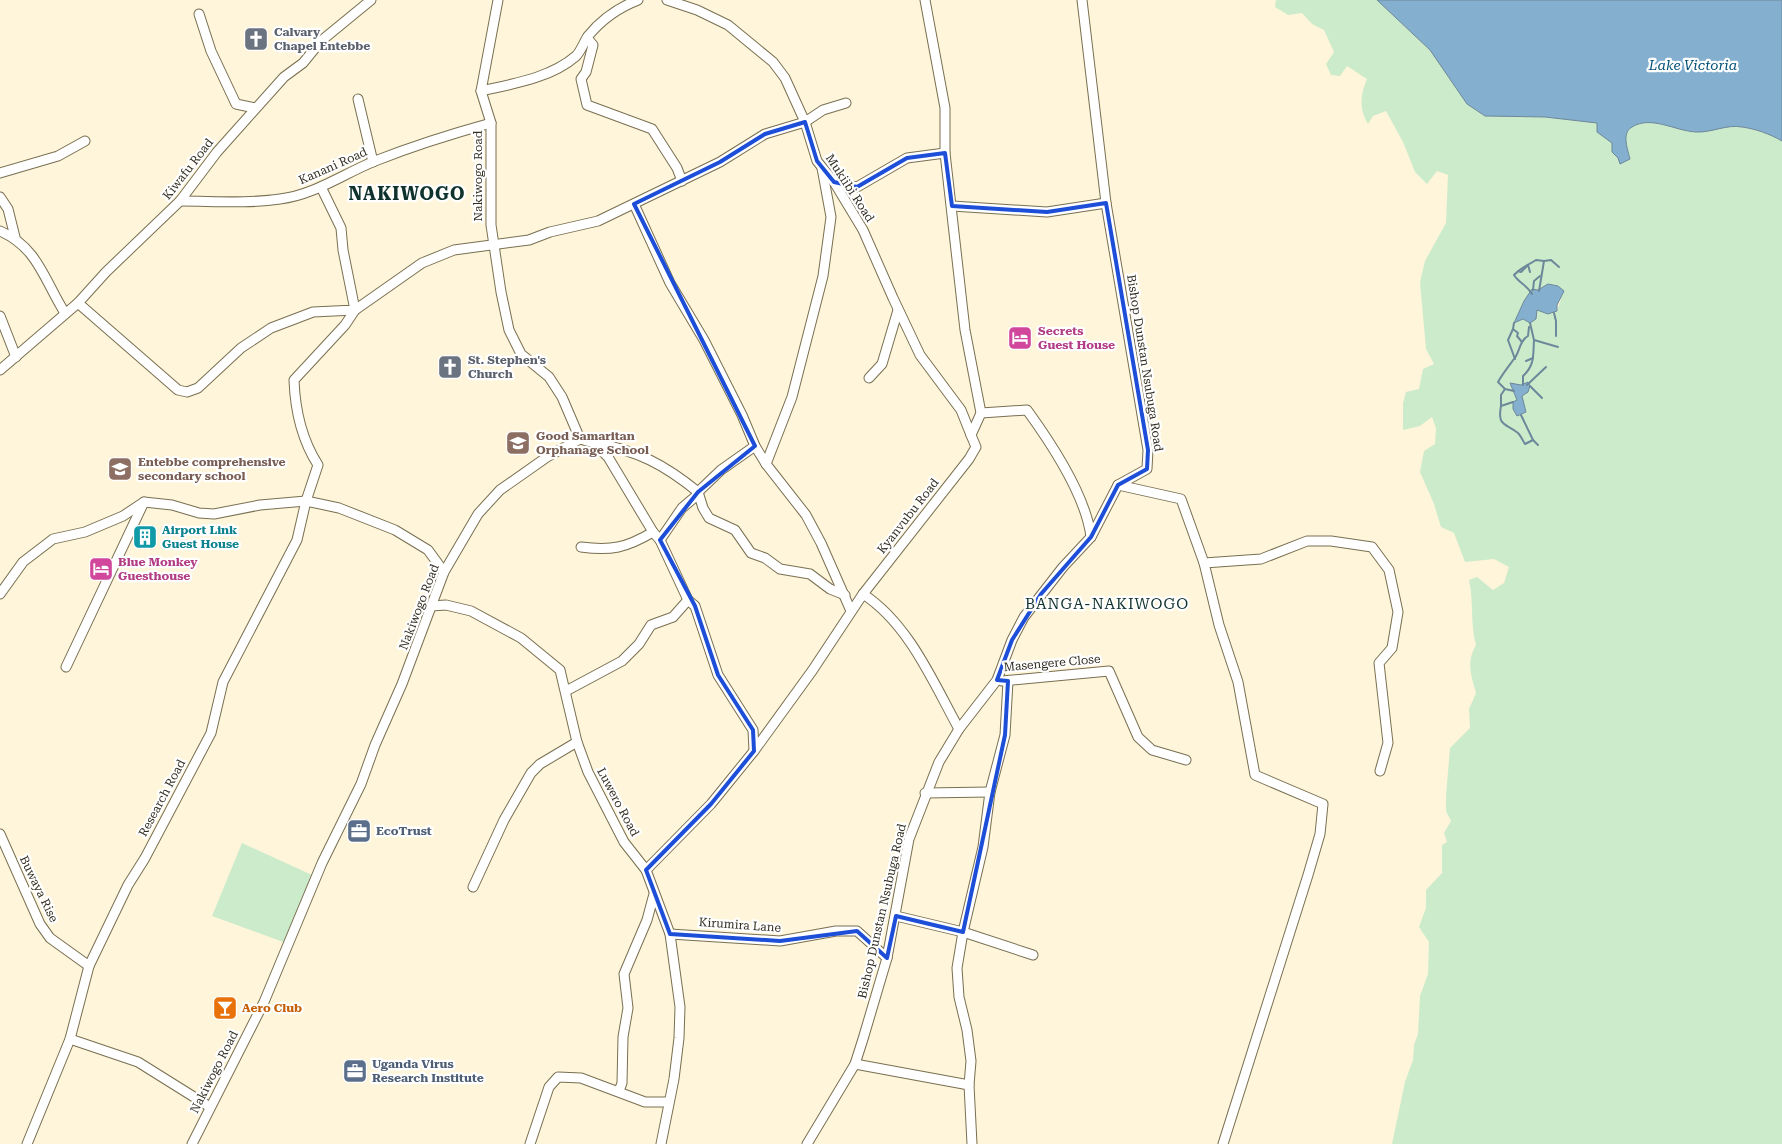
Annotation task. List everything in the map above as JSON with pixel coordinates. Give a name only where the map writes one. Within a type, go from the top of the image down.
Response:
[{"type":"street","name":"Kiwafu Road","points":[[0,370],[78,303],[106,272],[180,201],[217,152],[255,108],[321,41],[371,0]]},
{"type":"street","name":"Nakiwogo Road","points":[[192,1144],[264,1002],[322,863],[361,784],[444,572],[478,514],[500,490],[547,457],[580,439],[562,397],[549,377],[521,354],[510,330],[501,292],[490,225],[491,123],[481,91],[498,0]]},
{"type":"street","points":[[481,91],[532,78],[564,64],[577,55],[587,38],[603,19],[624,5],[638,0]]},
{"type":"street","name":"Mukiibi Road","points":[[667,0],[697,10],[728,25],[759,49],[785,78],[805,122],[817,161],[834,182],[863,230],[920,355],[961,410],[971,435]]},
{"type":"street","points":[[925,0],[945,108],[945,153],[964,330],[981,413],[1026,410],[1041,431],[1079,499],[1089,524],[1091,537]]},
{"type":"street","name":"Bishop Dunstan Nsubuga Road","points":[[807,1144],[855,1064],[887,958],[909,839],[938,762],[959,728],[996,680],[1012,640],[1024,617],[1063,567],[1091,537],[1118,485],[1147,469],[1149,460],[1106,203],[1082,0]]},
{"type":"street","points":[[200,14],[212,51],[236,104],[255,108]]},
{"type":"street","points":[[587,38],[593,45],[586,72],[581,79],[587,105],[652,128],[682,181]]},
{"type":"street","points":[[358,99],[374,162]]},
{"type":"street","points":[[78,303],[178,390],[187,392],[198,388],[241,348],[271,328],[313,312],[355,310],[422,263],[454,250],[529,240],[550,232],[598,221],[720,162],[765,134],[805,122],[823,110],[846,103]]},
{"type":"street","name":"Kanani Road","points":[[180,201],[280,199],[321,187],[374,162],[449,134],[491,123]]},
{"type":"street","points":[[0,173],[58,156],[85,140]]},
{"type":"street","points":[[834,182],[857,187],[907,158],[945,153]]},
{"type":"street","points":[[766,464],[792,397],[824,276],[831,217],[822,168]]},
{"type":"street","points":[[321,187],[341,228],[343,250],[355,310]]},
{"type":"street","points":[[0,197],[8,209],[15,237],[42,270],[65,314]]},
{"type":"street","points":[[952,206],[1047,212],[1106,203]]},
{"type":"street","points":[[634,204],[670,283],[704,340],[742,415],[755,446],[766,464],[806,515],[851,611]]},
{"type":"street","points":[[0,231],[15,237]]},
{"type":"street","name":"Research Road","points":[[28,1144],[70,1039],[89,966],[128,885],[211,733],[223,682],[298,540],[306,501],[318,465],[300,421],[295,401],[294,380],[340,330],[355,310]]},
{"type":"street","points":[[869,378],[882,364],[898,310]]},
{"type":"street","points":[[0,316],[16,357]]},
{"type":"street","name":"Kyanvubu Road","points":[[646,870],[710,804],[754,751],[812,672],[863,594],[969,459],[976,446],[971,435],[981,413]]},
{"type":"street","points":[[580,439],[630,451],[676,474],[698,492],[703,508],[710,518],[735,530],[751,553],[765,558],[780,569],[810,574],[830,589],[845,595]]},
{"type":"street","points":[[594,443],[608,458],[653,532],[660,540],[688,600],[695,606],[709,653],[718,675],[753,730],[754,751]]},
{"type":"street","points":[[660,540],[682,508],[720,470],[755,446]]},
{"type":"street","points":[[1118,485],[1181,499],[1204,563],[1219,625],[1238,682],[1256,775],[1323,804],[1320,834],[1308,875],[1223,1144]]},
{"type":"street","points":[[0,594],[23,562],[53,539],[85,532],[123,516],[144,502],[172,505],[199,513],[214,514],[260,505],[306,501],[339,508],[395,530],[428,550],[444,572]]},
{"type":"street","points":[[66,667],[144,502]]},
{"type":"street","points":[[580,547],[605,550],[617,548],[635,543],[653,532]]},
{"type":"street","points":[[1204,563],[1261,559],[1307,540],[1331,541],[1372,547],[1389,570],[1398,612],[1392,648],[1379,663],[1388,743],[1380,771]]},
{"type":"street","points":[[863,594],[882,607],[915,650],[959,728]]},
{"type":"street","points":[[566,691],[622,661],[639,644],[651,625],[674,617],[688,600]]},
{"type":"street","name":"Luwero Road","points":[[431,606],[446,605],[471,611],[521,638],[560,670],[577,742],[588,772],[624,842],[646,870],[670,934],[680,1007],[678,1046],[661,1144]]},
{"type":"street","name":"Masengere Close","points":[[996,680],[1008,681],[1109,670],[1138,736],[1152,750],[1186,760]]},
{"type":"street","points":[[972,1144],[969,1085],[971,1061],[969,1038],[959,997],[957,968],[963,932],[983,847],[990,792],[1005,736],[1008,681]]},
{"type":"street","points":[[473,887],[504,820],[530,773],[540,764],[577,742]]},
{"type":"street","points":[[925,793],[990,792]]},
{"type":"street","name":"Buwaya Rise","points":[[0,834],[2,845],[40,924],[50,938],[89,966]]},
{"type":"street","points":[[619,1091],[622,1084],[623,1037],[628,1008],[624,974],[647,920],[654,894]]},
{"type":"street","points":[[896,916],[963,932],[1033,955]]},
{"type":"street","name":"Kirumira Lane","points":[[670,934],[780,941],[852,930],[857,931],[887,958]]},
{"type":"street","points":[[70,1039],[138,1062],[210,1107]]},
{"type":"street","points":[[855,1064],[969,1085]]},
{"type":"street","points":[[530,1144],[549,1087],[558,1077],[581,1078],[645,1102],[668,1102]]},
{"type":"highlighted area","points":[[805,122],[817,161],[834,182],[857,187],[907,158],[945,153],[952,206],[1047,212],[1106,203],[1148,450],[1147,469],[1118,485],[1091,537],[1041,594],[1012,640],[997,680],[1008,681],[1005,735],[963,932],[896,916],[887,958],[857,931],[780,941],[670,934],[646,870],[711,804],[754,751],[753,730],[718,675],[695,606],[660,540],[698,492],[755,446],[634,204],[720,162],[765,134]]},
{"type":"green space","points":[[1276,0],[1377,0],[1430,50],[1467,104],[1484,116],[1545,117],[1597,123],[1612,143],[1612,152],[1618,158],[1630,159],[1626,142],[1627,133],[1632,127],[1647,123],[1696,132],[1736,126],[1763,132],[1782,141],[1782,1144],[1392,1144],[1405,1082],[1413,1060],[1414,1045],[1418,1034],[1420,996],[1428,974],[1429,942],[1419,927],[1426,908],[1426,890],[1442,873],[1442,845],[1447,842],[1444,833],[1451,821],[1446,811],[1450,748],[1470,728],[1469,709],[1476,693],[1470,669],[1471,657],[1476,645],[1469,580],[1477,577],[1493,590],[1504,583],[1509,567],[1494,559],[1465,562],[1454,533],[1441,527],[1434,504],[1420,472],[1424,451],[1435,444],[1436,428],[1432,417],[1420,426],[1403,430],[1403,403],[1406,392],[1419,389],[1423,369],[1434,364],[1426,349],[1420,282],[1425,261],[1446,223],[1448,175],[1437,171],[1427,184],[1415,172],[1403,142],[1386,111],[1373,116],[1368,124],[1362,107],[1363,91],[1367,79],[1347,66],[1340,76],[1331,75],[1326,64],[1334,52],[1324,30],[1312,24],[1302,13],[1288,15],[1275,7]],"holes":[[[1538,290],[1561,299],[1557,311],[1548,314],[1536,310],[1530,323],[1523,319],[1515,322],[1524,301]]]},
{"type":"green space","points":[[242,843],[312,875],[286,943],[212,916]]},
{"type":"water","name":"Lake Victoria","points":[[1377,0],[1782,0],[1782,141],[1763,132],[1736,126],[1696,132],[1655,123],[1639,124],[1632,127],[1627,133],[1626,142],[1630,159],[1620,164],[1618,158],[1612,152],[1612,143],[1597,132],[1597,123],[1545,117],[1485,116],[1467,104],[1430,50]]},
{"type":"water","points":[[1548,284],[1558,286],[1564,291],[1557,305],[1557,311],[1548,314],[1537,310],[1536,319],[1530,323],[1523,319],[1514,323],[1532,289],[1538,290]]},
{"type":"water","points":[[1528,382],[1530,386],[1528,392],[1522,396],[1526,412],[1517,416],[1513,409],[1513,402],[1517,400],[1510,383],[1521,385]]},
{"type":"waterway","points":[[1532,294],[1514,275],[1536,260],[1544,261]]},
{"type":"waterway","points":[[1539,291],[1544,261],[1551,260],[1559,267]]},
{"type":"waterway","points":[[1518,271],[1521,272],[1528,265],[1530,272]]},
{"type":"waterway","points":[[1533,290],[1534,281],[1540,276]]},
{"type":"waterway","points":[[1554,313],[1556,336]]},
{"type":"waterway","points":[[1514,323],[1513,329],[1518,333],[1517,336],[1522,342]]},
{"type":"waterway","points":[[1530,323],[1534,340],[1558,347]]},
{"type":"waterway","points":[[1514,391],[1505,389],[1498,382],[1528,336],[1529,327]]},
{"type":"waterway","points":[[1513,329],[1508,340],[1515,359]]},
{"type":"waterway","points":[[1523,385],[1523,376],[1530,368],[1533,360],[1534,340]]},
{"type":"waterway","points":[[1526,361],[1533,358]]},
{"type":"waterway","points":[[1527,385],[1546,367]]},
{"type":"waterway","points":[[1530,386],[1542,398]]},
{"type":"waterway","points":[[1501,406],[1501,395],[1505,389]]},
{"type":"waterway","points":[[1513,402],[1501,406],[1501,421],[1518,433],[1525,444],[1533,440]]},
{"type":"waterway","points":[[1521,415],[1533,440],[1538,445]]},
{"type":"place","name":"Calvary Chapel Entebbe","points":[[256,39]]},
{"type":"place","name":"Secrets Guest House","points":[[1020,338]]},
{"type":"place","name":"St. Stephen's Church","points":[[450,367]]},
{"type":"place","name":"Good Samaritan Orphanage School","points":[[518,443]]},
{"type":"place","name":"Entebbe comprehensive secondary school","points":[[120,469]]},
{"type":"place","name":"Airport Link Guest House","points":[[145,537]]},
{"type":"place","name":"Blue Monkey Guesthouse","points":[[101,569]]},
{"type":"place","name":"EcoTrust","points":[[359,831]]},
{"type":"place","name":"Aero Club","points":[[225,1008]]},
{"type":"place","name":"Uganda Virus Research Institute","points":[[355,1071]]},
{"type":"district","name":"NAKIWOGO","points":[[407,193]]},
{"type":"district","name":"BANGA-NAKIWOGO","points":[[1107,604]]}]
